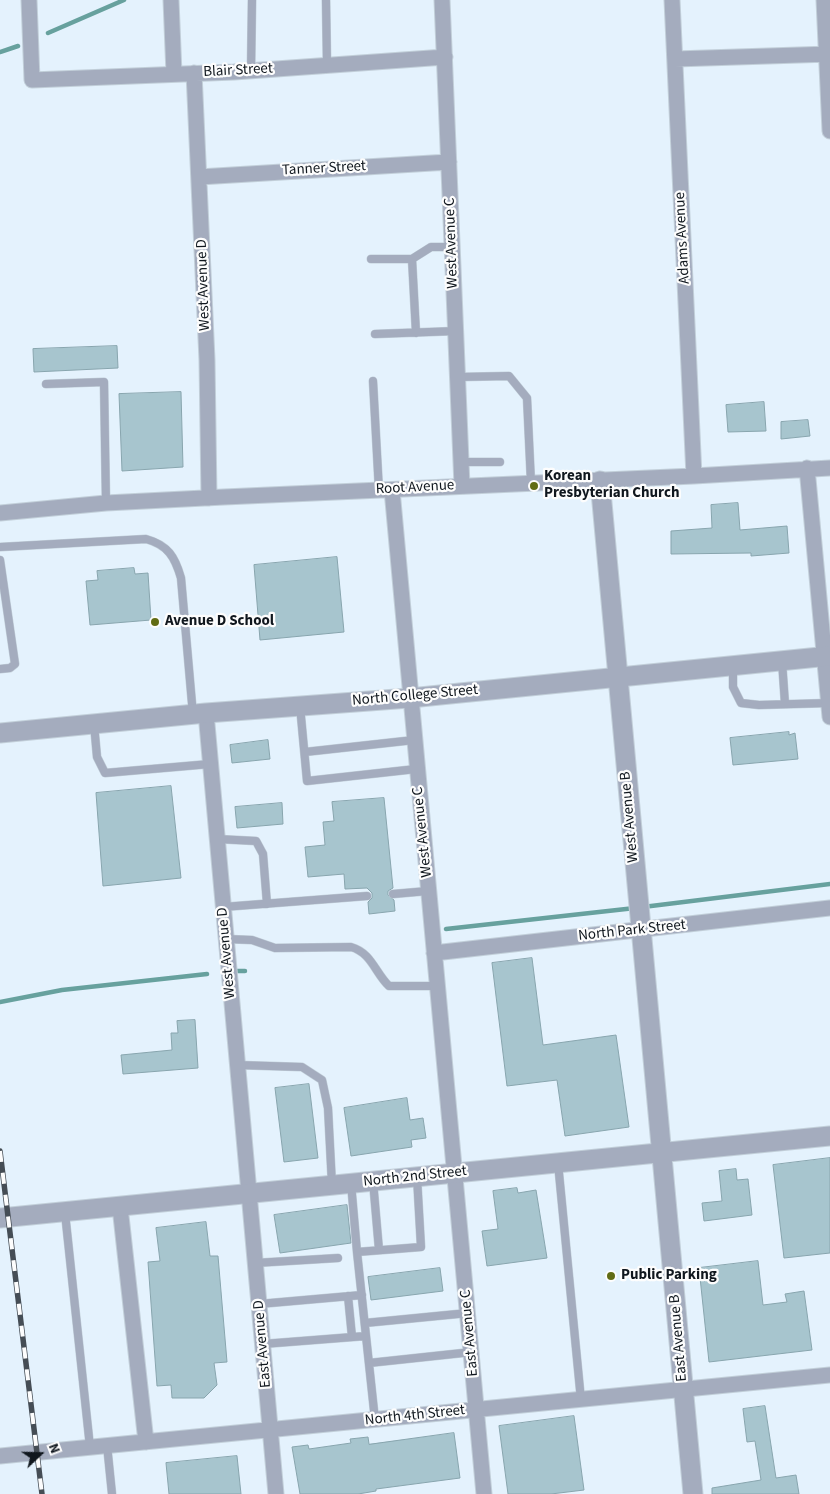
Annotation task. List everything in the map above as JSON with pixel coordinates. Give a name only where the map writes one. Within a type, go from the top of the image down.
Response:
[{"type":"street","name":"Blair Street","points":[[29,0],[32,80],[251,71],[445,57]]},
{"type":"street","points":[[171,0],[174,74]]},
{"type":"street","name":"West Avenue C","points":[[442,0],[462,486]]},
{"type":"street","name":"Adams Avenue","points":[[672,0],[694,476]]},
{"type":"street","points":[[824,0],[828,54],[830,131]]},
{"type":"street","points":[[675,59],[828,54]]},
{"type":"street","name":"West Avenue D","points":[[194,73],[210,498]]},
{"type":"street","name":"Tanner Street","points":[[199,177],[449,162]]},
{"type":"street","points":[[807,468],[827,656],[829,710]]},
{"type":"street","name":"Root Avenue","points":[[0,513],[106,503],[600,481],[830,468]]},
{"type":"street","name":"West Avenue B","points":[[600,481],[619,678],[639,925],[662,1153]]},
{"type":"street","name":"West Avenue C","points":[[386,491],[410,698],[455,1173]]},
{"type":"street","name":"North College Street","points":[[0,733],[200,714],[410,698],[827,656]]},
{"type":"street","name":"West Avenue D","points":[[200,714],[210,764],[248,1193]]},
{"type":"street","name":"North Park Street","points":[[434,953],[639,925],[830,908]]},
{"type":"street","name":"North 2nd Street","points":[[0,1218],[830,1136]]},
{"type":"street","name":"East Avenue B","points":[[662,1153],[693,1494]]},
{"type":"street","name":"East Avenue C","points":[[455,1173],[484,1494]]},
{"type":"street","name":"East Avenue D","points":[[248,1193],[276,1494]]},
{"type":"street","points":[[120,1207],[146,1442]]},
{"type":"street","name":"North 4th Street","points":[[0,1456],[830,1375]]},
{"type":"lane","points":[[251,71],[252,0]]},
{"type":"lane","points":[[326,0],[327,65]]},
{"type":"lane","points":[[371,259],[412,259],[432,247],[453,247]]},
{"type":"lane","points":[[412,259],[416,333]]},
{"type":"lane","points":[[376,334],[456,331]]},
{"type":"lane","points":[[458,377],[509,376],[527,398],[531,483]]},
{"type":"lane","points":[[373,381],[386,491]]},
{"type":"lane","points":[[46,384],[104,382],[106,503]]},
{"type":"lane","points":[[461,462],[500,462]]},
{"type":"lane","points":[[0,547],[146,539],[157,542],[167,548],[175,557],[182,578],[200,714]]},
{"type":"lane","points":[[0,560],[15,664],[10,668],[0,669]]},
{"type":"lane","points":[[782,661],[785,704]]},
{"type":"lane","points":[[733,666],[733,687],[741,703],[746,705],[785,704],[829,710]]},
{"type":"lane","points":[[300,706],[308,781],[416,769]]},
{"type":"lane","points":[[94,724],[97,757],[105,773],[210,764]]},
{"type":"lane","points":[[305,752],[414,740]]},
{"type":"lane","points":[[217,840],[256,842],[264,854],[267,904]]},
{"type":"lane","points":[[393,894],[428,891]]},
{"type":"lane","points":[[223,907],[367,896]]},
{"type":"lane","points":[[226,939],[260,941],[275,948],[352,947],[360,950],[372,960],[380,977],[389,986],[438,986]]},
{"type":"lane","points":[[237,1065],[302,1067],[322,1080],[328,1108],[332,1185]]},
{"type":"lane","points":[[558,1163],[581,1400]]},
{"type":"lane","points":[[357,1252],[421,1247],[417,1177]]},
{"type":"lane","points":[[373,1181],[379,1250]]},
{"type":"lane","points":[[351,1183],[375,1420]]},
{"type":"lane","points":[[65,1211],[90,1447]]},
{"type":"lane","points":[[255,1263],[338,1258]]},
{"type":"lane","points":[[259,1304],[362,1295]]},
{"type":"lane","points":[[348,1296],[352,1337]]},
{"type":"lane","points":[[365,1323],[468,1313]]},
{"type":"lane","points":[[263,1344],[366,1336]]},
{"type":"lane","points":[[369,1363],[472,1352]]},
{"type":"lane","points":[[107,1445],[112,1494]]},
{"type":"building","points":[[117,346],[118,368],[34,372],[33,349]]},
{"type":"building","points":[[181,392],[183,467],[122,471],[119,394]]},
{"type":"building","points":[[764,402],[766,431],[728,432],[726,405]]},
{"type":"building","points":[[808,420],[810,436],[781,439],[781,422]]},
{"type":"building","points":[[738,503],[740,530],[787,526],[789,553],[751,556],[751,553],[671,554],[671,531],[712,528],[711,505]]},
{"type":"building","points":[[337,557],[344,632],[260,640],[254,565]]},
{"type":"building","points":[[134,568],[135,574],[148,573],[151,620],[90,625],[86,581],[98,580],[97,571]]},
{"type":"building","points":[[789,732],[789,735],[795,733],[798,759],[733,765],[730,738]]},
{"type":"building","points":[[268,740],[270,759],[232,763],[230,745]]},
{"type":"building","points":[[171,786],[181,878],[103,886],[96,793]]},
{"type":"building","points":[[384,798],[393,888],[388,891],[388,895],[394,900],[395,911],[369,914],[368,902],[372,898],[372,893],[367,888],[345,889],[344,874],[308,877],[305,847],[325,845],[323,822],[334,821],[332,802]]},
{"type":"building","points":[[282,803],[283,824],[237,828],[235,807]]},
{"type":"building","points":[[532,958],[543,1045],[616,1035],[629,1127],[565,1136],[557,1080],[507,1086],[492,963]]},
{"type":"building","points":[[195,1020],[198,1068],[123,1074],[121,1055],[172,1050],[171,1033],[178,1033],[177,1021]]},
{"type":"building","points":[[309,1084],[318,1158],[284,1162],[275,1088]]},
{"type":"building","points":[[407,1098],[410,1120],[423,1118],[426,1138],[411,1140],[412,1147],[351,1156],[344,1108]]},
{"type":"building","points":[[830,1158],[830,1253],[784,1258],[773,1165]]},
{"type":"building","points":[[736,1169],[737,1180],[748,1179],[752,1215],[704,1221],[702,1203],[722,1201],[719,1171]]},
{"type":"building","points":[[517,1188],[518,1193],[536,1190],[547,1258],[487,1266],[482,1231],[498,1229],[493,1191]]},
{"type":"building","points":[[347,1205],[351,1243],[280,1253],[274,1215]]},
{"type":"building","points":[[206,1222],[210,1256],[218,1256],[227,1362],[214,1363],[217,1385],[204,1398],[172,1398],[171,1385],[157,1386],[148,1262],[160,1261],[156,1228]]},
{"type":"building","points":[[758,1261],[763,1305],[787,1302],[785,1294],[804,1291],[812,1350],[709,1362],[699,1268]]},
{"type":"building","points":[[440,1268],[443,1291],[371,1300],[368,1277]]},
{"type":"building","points":[[765,1406],[776,1478],[796,1475],[799,1494],[712,1494],[712,1488],[761,1480],[755,1441],[747,1442],[743,1409]]},
{"type":"building","points":[[574,1416],[584,1490],[551,1494],[508,1494],[499,1426]]},
{"type":"building","points":[[454,1433],[460,1478],[376,1489],[376,1491],[358,1494],[300,1494],[292,1447],[308,1445],[309,1449],[351,1443],[350,1439],[368,1437],[369,1444]]},
{"type":"building","points":[[237,1456],[241,1494],[169,1494],[166,1463]]},
{"type":"waterway","points":[[48,33],[124,0]]},
{"type":"waterway","points":[[0,52],[18,46]]},
{"type":"waterway","points":[[643,907],[830,884]]},
{"type":"waterway","points":[[446,929],[635,908]]},
{"type":"waterway","points":[[236,971],[245,971]]},
{"type":"waterway","points":[[0,1002],[62,990],[207,974]]},
{"type":"railway","points":[[0,1151],[42,1494]]},
{"type":"place","name":"Korean Presbyterian Church","points":[[534,486]]},
{"type":"place","name":"Avenue D School","points":[[155,622]]},
{"type":"place","name":"Public Parking","points":[[611,1276]]}]
